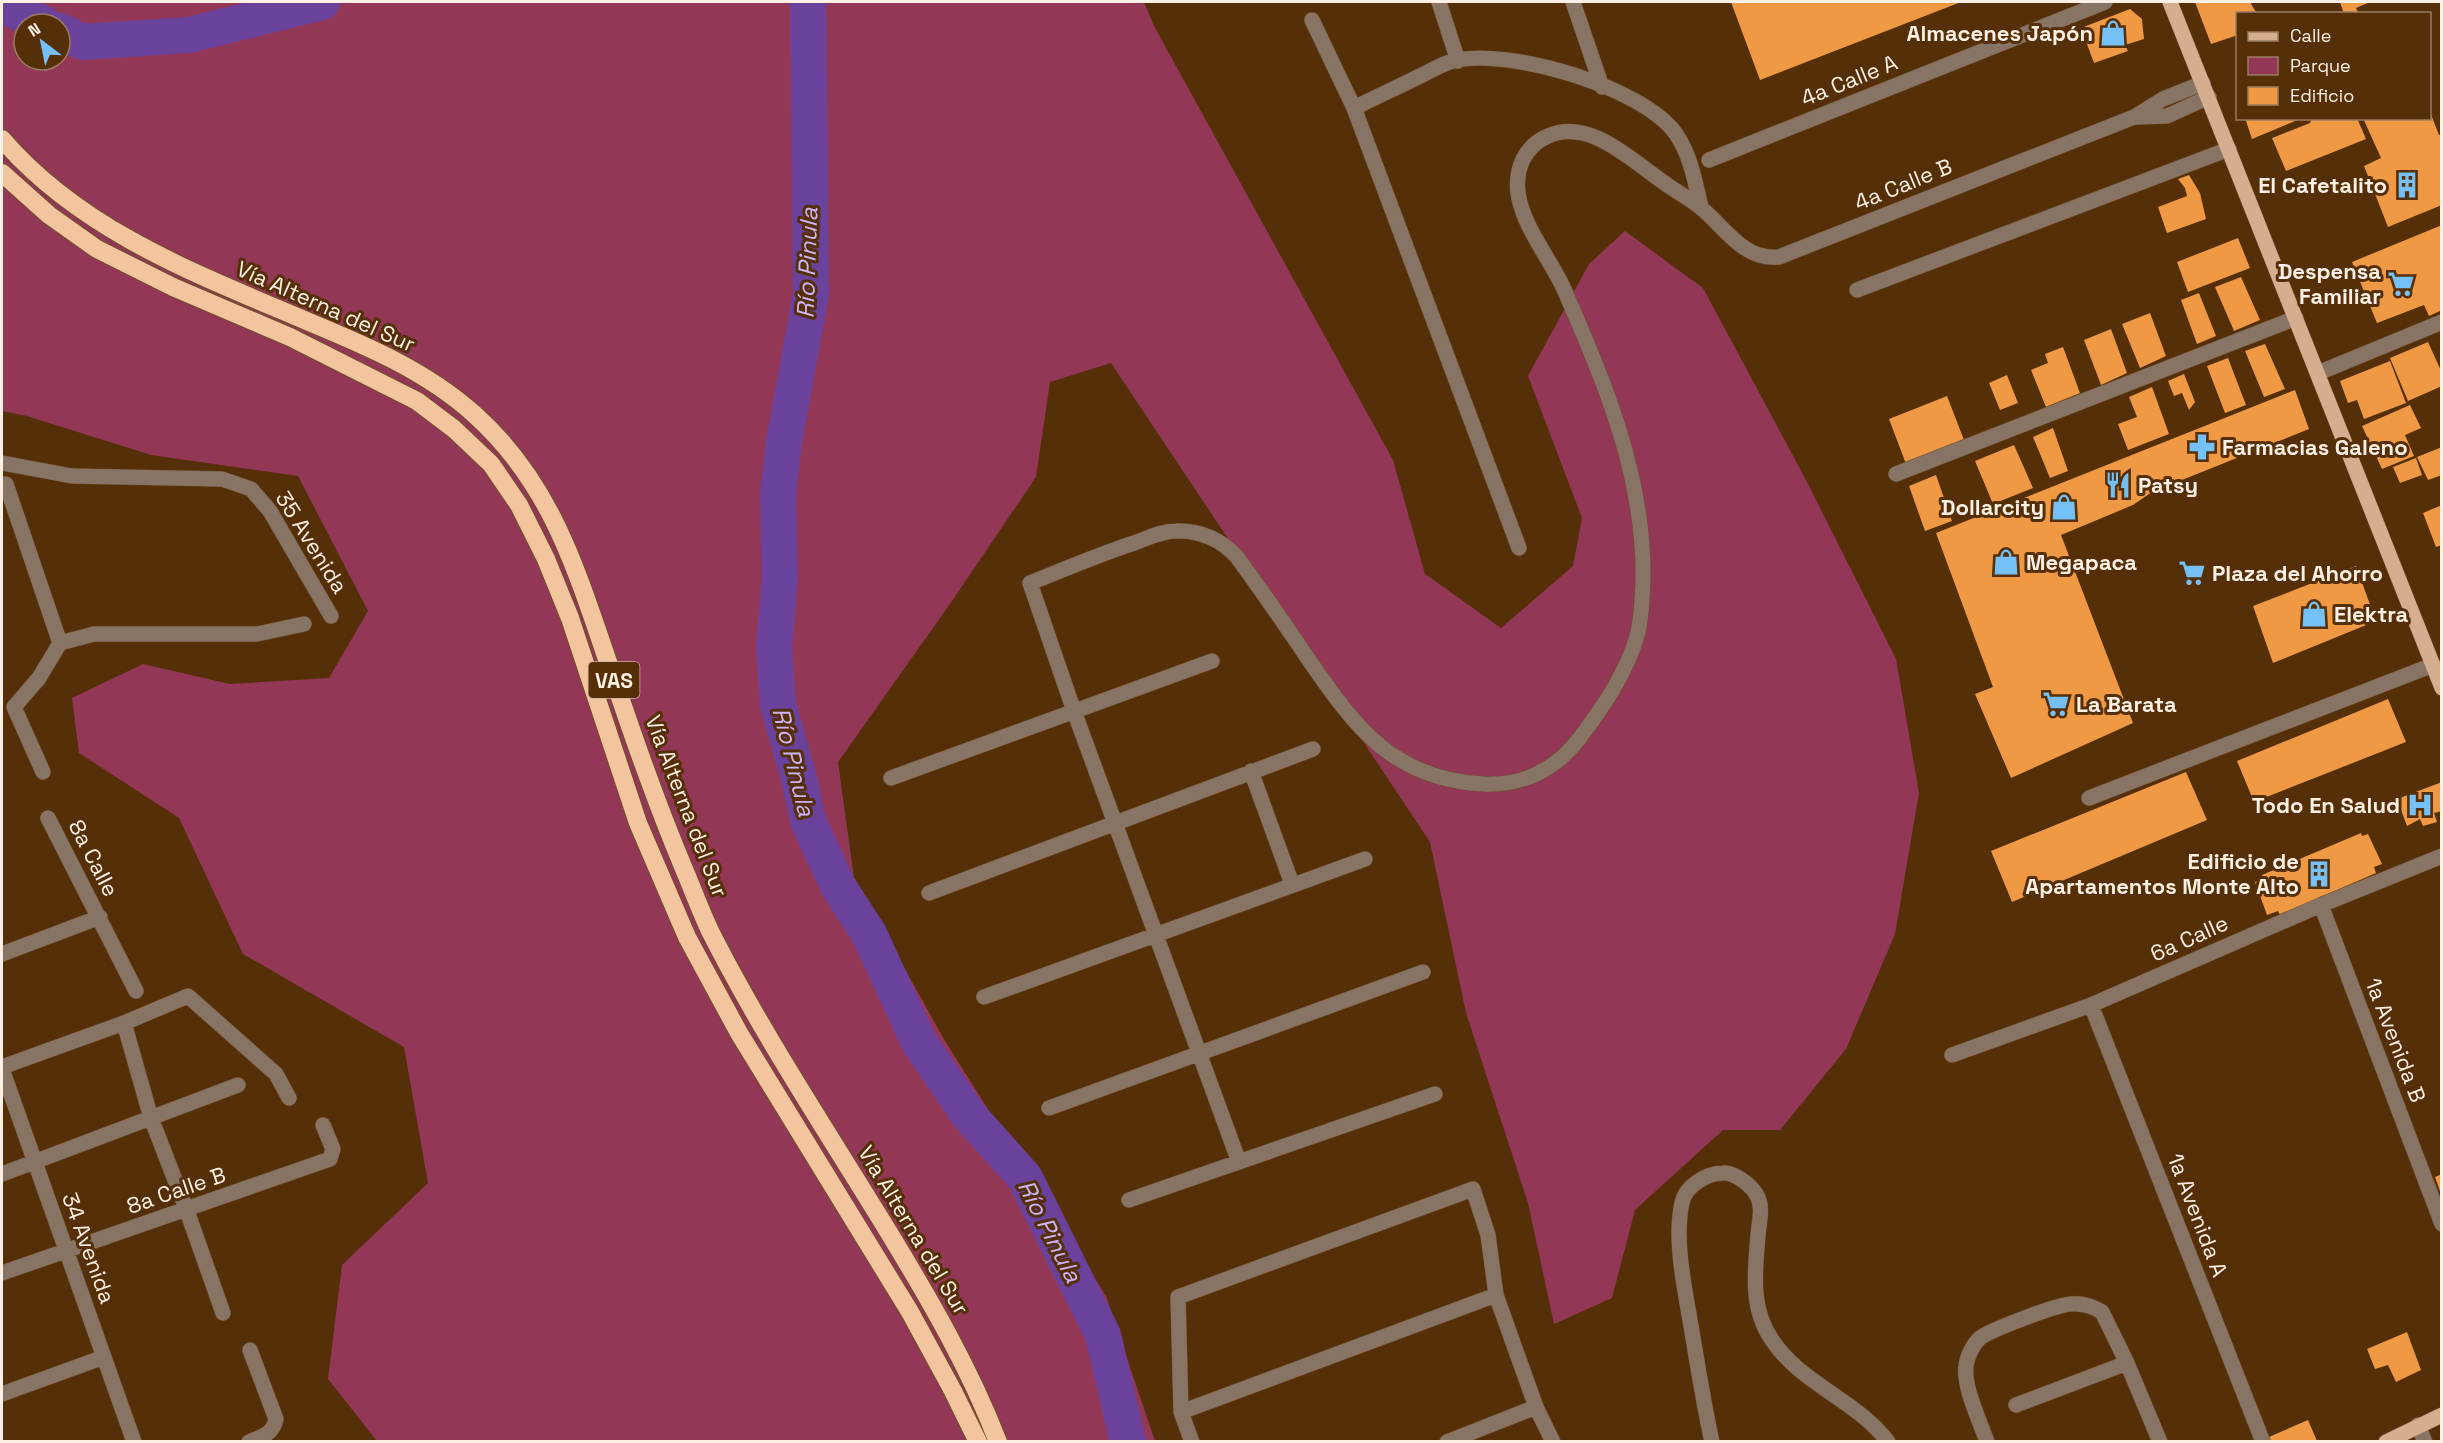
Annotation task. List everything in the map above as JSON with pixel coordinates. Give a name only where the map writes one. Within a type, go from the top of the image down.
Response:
[{"type":"highway","name":"Vía Alterna del Sur","points":[[2,139],[15,155],[63,196],[110,229],[183,269],[378,351],[430,381],[464,406],[509,449],[539,490],[569,549],[661,814],[709,930],[761,1021],[929,1299],[972,1382],[998,1442]]},
{"type":"highway","name":"Vía Alterna del Sur","points":[[2,173],[50,216],[97,249],[173,287],[290,337],[417,401],[454,429],[491,464],[519,505],[546,559],[570,618],[638,823],[687,937],[740,1033],[910,1312],[953,1390],[978,1442]]},
{"type":"main road","points":[[2170,2],[2442,688]]},
{"type":"main road","points":[[2386,1442],[2442,1415]]},
{"type":"street","points":[[1439,2],[1458,61]]},
{"type":"street","points":[[1573,2],[1602,87]]},
{"type":"street","name":"4a Calle A","points":[[1709,160],[2105,2]]},
{"type":"street","points":[[1312,20],[1354,108],[1519,548]]},
{"type":"street","points":[[1354,108],[1458,61],[1478,57],[1535,64],[1602,87],[1657,114],[1675,133],[1692,167],[1701,207]]},
{"type":"street","name":"4a Calle B","points":[[1074,711],[1030,584],[1111,550],[1162,532],[1179,531],[1207,536],[1228,547],[1256,582],[1343,709],[1365,734],[1388,753],[1410,766],[1440,778],[1466,783],[1496,784],[1520,781],[1541,773],[1557,763],[1576,743],[1603,706],[1631,653],[1638,633],[1642,606],[1642,530],[1631,469],[1620,430],[1585,339],[1556,273],[1523,211],[1518,184],[1521,164],[1534,145],[1551,134],[1571,130],[1612,146],[1701,207],[1747,249],[1757,256],[1769,258],[1779,257],[2134,117],[2167,116],[2206,90]]},
{"type":"street","points":[[1857,290],[2229,149]]},
{"type":"street","points":[[1896,474],[2296,318]]},
{"type":"street","points":[[2318,373],[2442,321]]},
{"type":"street","name":"35 Avenida","points":[[2,463],[72,476],[222,479],[251,489],[270,511],[331,616]]},
{"type":"street","points":[[2,486],[6,484],[60,643]]},
{"type":"street","points":[[43,772],[8,707],[39,678],[60,643],[94,634],[257,634],[304,624]]},
{"type":"street","points":[[891,778],[1212,661]]},
{"type":"street","points":[[2089,798],[2433,665]]},
{"type":"street","points":[[1074,711],[1239,1162]]},
{"type":"street","points":[[929,892],[1313,749]]},
{"type":"street","points":[[1251,771],[1292,884]]},
{"type":"street","name":"8a Calle","points":[[48,818],[136,991]]},
{"type":"street","name":"6a Calle","points":[[1952,1055],[2091,1005],[2321,905],[2442,856]]},
{"type":"street","points":[[984,997],[1365,858]]},
{"type":"street","name":"1a Avenida B","points":[[2321,905],[2442,1224]]},
{"type":"street","name":"8a Calle","points":[[2,954],[100,918]]},
{"type":"street","points":[[1049,1108],[1423,972]]},
{"type":"street","points":[[2,1068],[124,1023],[188,996],[276,1074],[289,1098]]},
{"type":"street","name":"1a Avenida A","points":[[2091,1005],[2263,1442]]},
{"type":"street","points":[[124,1023],[151,1118],[223,1313]]},
{"type":"street","name":"34 Avenida","points":[[2,1068],[134,1442]]},
{"type":"street","points":[[2,1174],[238,1085]]},
{"type":"street","points":[[1129,1200],[1435,1094]]},
{"type":"street","name":"8a Calle B","points":[[2,1274],[330,1160],[333,1149],[322,1125]]},
{"type":"street","points":[[1712,1442],[1684,1282],[1680,1241],[1682,1201],[1689,1189],[1703,1178],[1716,1173],[1729,1172],[1746,1183],[1757,1195],[1761,1209],[1755,1294],[1760,1319],[1772,1341],[1794,1366],[1873,1426],[1888,1442]]},
{"type":"street","points":[[1192,1442],[1181,1412],[1178,1297],[1473,1189],[1488,1235],[1496,1295],[1536,1407],[1553,1442]]},
{"type":"street","points":[[1181,1412],[1496,1295]]},
{"type":"street","points":[[1987,1442],[1966,1379],[1968,1358],[1980,1338],[2068,1304],[2082,1304],[2102,1312],[2127,1363],[2160,1442]]},
{"type":"street","points":[[249,1442],[268,1434],[274,1428],[276,1419],[250,1350]]},
{"type":"street","points":[[2,1394],[104,1357]]},
{"type":"street","points":[[2016,1405],[2127,1363]]},
{"type":"street","points":[[1447,1442],[1536,1407]]},
{"type":"street","points":[[2418,1425],[2425,1442]]},
{"type":"green space","points":[[2,2],[1144,2],[1154,26],[1393,460],[1425,574],[1501,628],[1573,566],[1582,518],[1528,376],[1589,264],[1625,231],[1703,288],[1806,480],[1896,659],[1919,793],[1895,934],[1846,1049],[1780,1130],[1723,1130],[1635,1210],[1612,1298],[1554,1324],[1528,1203],[1466,1013],[1430,842],[1111,363],[1050,382],[1036,477],[950,604],[838,762],[854,878],[945,1041],[1106,1296],[1155,1441],[377,1441],[328,1379],[342,1265],[428,1183],[404,1047],[243,954],[179,818],[79,753],[72,698],[143,664],[230,684],[329,678],[368,611],[298,476],[151,455],[27,416],[2,411]]},
{"type":"building","points":[[1731,2],[1961,2],[1760,80]]},
{"type":"building","points":[[2195,2],[2250,2],[2256,12],[2236,12],[2236,36],[2211,44]]},
{"type":"building","points":[[2340,2],[2370,2],[2356,8],[2358,12],[2343,12]]},
{"type":"building","name":"Almacenes Japón","points":[[2130,9],[2142,19],[2144,39],[2125,45],[2128,51],[2094,63],[2081,28]]},
{"type":"building","name":"El Cafetalito","points":[[2431,115],[2439,135],[2442,134],[2442,205],[2388,227],[2364,166],[2381,158],[2364,120],[2431,120]]},
{"type":"building","points":[[2246,120],[2298,120],[2252,139]]},
{"type":"building","points":[[2311,120],[2358,120],[2366,139],[2286,171],[2272,138],[2310,123]]},
{"type":"building","points":[[2189,175],[2200,193],[2206,219],[2167,233],[2158,207],[2187,196],[2185,188],[2178,179]]},
{"type":"building","name":"Despensa Familiar","points":[[2442,225],[2442,310],[2429,316],[2424,305],[2377,323],[2352,262]]},
{"type":"building","points":[[2238,238],[2250,268],[2188,292],[2177,262]]},
{"type":"building","points":[[2241,277],[2260,320],[2234,331],[2215,287]]},
{"type":"building","points":[[2199,293],[2216,336],[2197,344],[2181,300]]},
{"type":"building","points":[[2150,313],[2166,356],[2140,368],[2122,324]]},
{"type":"building","points":[[2111,329],[2127,373],[2101,385],[2084,340]]},
{"type":"building","points":[[2428,342],[2442,373],[2442,386],[2408,401],[2390,358]]},
{"type":"building","points":[[2265,344],[2285,389],[2264,397],[2245,351]]},
{"type":"building","points":[[2063,347],[2080,393],[2046,407],[2031,370],[2048,363],[2045,354]]},
{"type":"building","points":[[2228,358],[2246,405],[2225,413],[2207,366]]},
{"type":"building","points":[[2390,361],[2406,403],[2364,419],[2357,400],[2348,403],[2340,381]]},
{"type":"building","points":[[2184,374],[2195,402],[2189,410],[2182,393],[2174,396],[2168,381]]},
{"type":"building","points":[[2007,375],[2018,403],[2000,410],[1989,383]]},
{"type":"building","points":[[2152,387],[2169,434],[2128,450],[2118,424],[2137,417],[2129,397]]},
{"type":"building","points":[[2295,390],[2309,429],[2152,492],[2133,505],[2061,535],[2133,723],[2011,778],[1975,694],[1993,687],[1936,533]]},
{"type":"building","points":[[1947,396],[1964,440],[1906,464],[1889,419]]},
{"type":"building","points":[[2410,405],[2421,428],[2405,435],[2414,456],[2382,469],[2362,426]]},
{"type":"building","points":[[2053,428],[2068,471],[2050,478],[2033,437]]},
{"type":"building","points":[[2014,445],[2033,488],[1993,504],[1975,461]]},
{"type":"building","points":[[2442,447],[2442,475],[2428,480],[2417,457]]},
{"type":"building","points":[[2416,458],[2422,475],[2400,483],[2393,467]]},
{"type":"building","points":[[1936,475],[1952,521],[1925,531],[1909,486]]},
{"type":"building","points":[[2442,505],[2442,545],[2436,547],[2423,513]]},
{"type":"building","name":"Elektra","points":[[2356,566],[2376,621],[2273,663],[2253,606]]},
{"type":"building","points":[[2388,699],[2406,742],[2254,802],[2237,761]]},
{"type":"building","points":[[2186,772],[2207,820],[2012,902],[1991,851]]},
{"type":"building","name":"Todo En Salud","points":[[2442,782],[2442,811],[2434,813],[2437,822],[2423,826],[2420,819],[2407,826],[2397,799]]},
{"type":"building","name":"Edificio de Apartamentos Monte Alto","points":[[2361,833],[2362,836],[2368,834],[2382,864],[2374,867],[2376,873],[2280,915],[2278,911],[2267,915],[2255,882],[2263,879],[2262,875]]},
{"type":"building","points":[[2442,1174],[2442,1194],[2441,1194],[2435,1177]]},
{"type":"building","points":[[2407,1332],[2421,1370],[2396,1382],[2388,1365],[2375,1369],[2367,1349]]},
{"type":"building","points":[[2308,1420],[2317,1441],[2271,1442],[2269,1437]]},
{"type":"waterway","points":[[72,37],[83,42],[189,35],[322,2]]},
{"type":"waterway","name":"Río Pinula","points":[[808,2],[811,294],[784,442],[778,495],[780,577],[774,647],[778,705],[800,782],[808,821],[838,886],[869,934],[919,1042],[968,1114],[1025,1178],[1103,1335],[1128,1442]]},
{"type":"waterway","points":[[2,5],[17,12]]},
{"type":"place","name":"Almacenes Japón","points":[[2113,33]]},
{"type":"place","name":"El Cafetalito","points":[[2407,185]]},
{"type":"place","name":"Despensa Familiar","points":[[2401,284]]},
{"type":"place","name":"Farmacias Galeno","points":[[2202,447]]},
{"type":"place","name":"Patsy","points":[[2118,485]]},
{"type":"place","name":"Dollarcity","points":[[2064,507]]},
{"type":"place","name":"Megapaca","points":[[2006,562]]},
{"type":"place","name":"Plaza del Ahorro","points":[[2192,573]]},
{"type":"place","name":"Elektra","points":[[2314,614]]},
{"type":"place","name":"La Barata","points":[[2056,704]]},
{"type":"place","name":"Todo En Salud","points":[[2420,805]]},
{"type":"place","name":"Edificio de Apartamentos Monte Alto","points":[[2319,874]]}]
